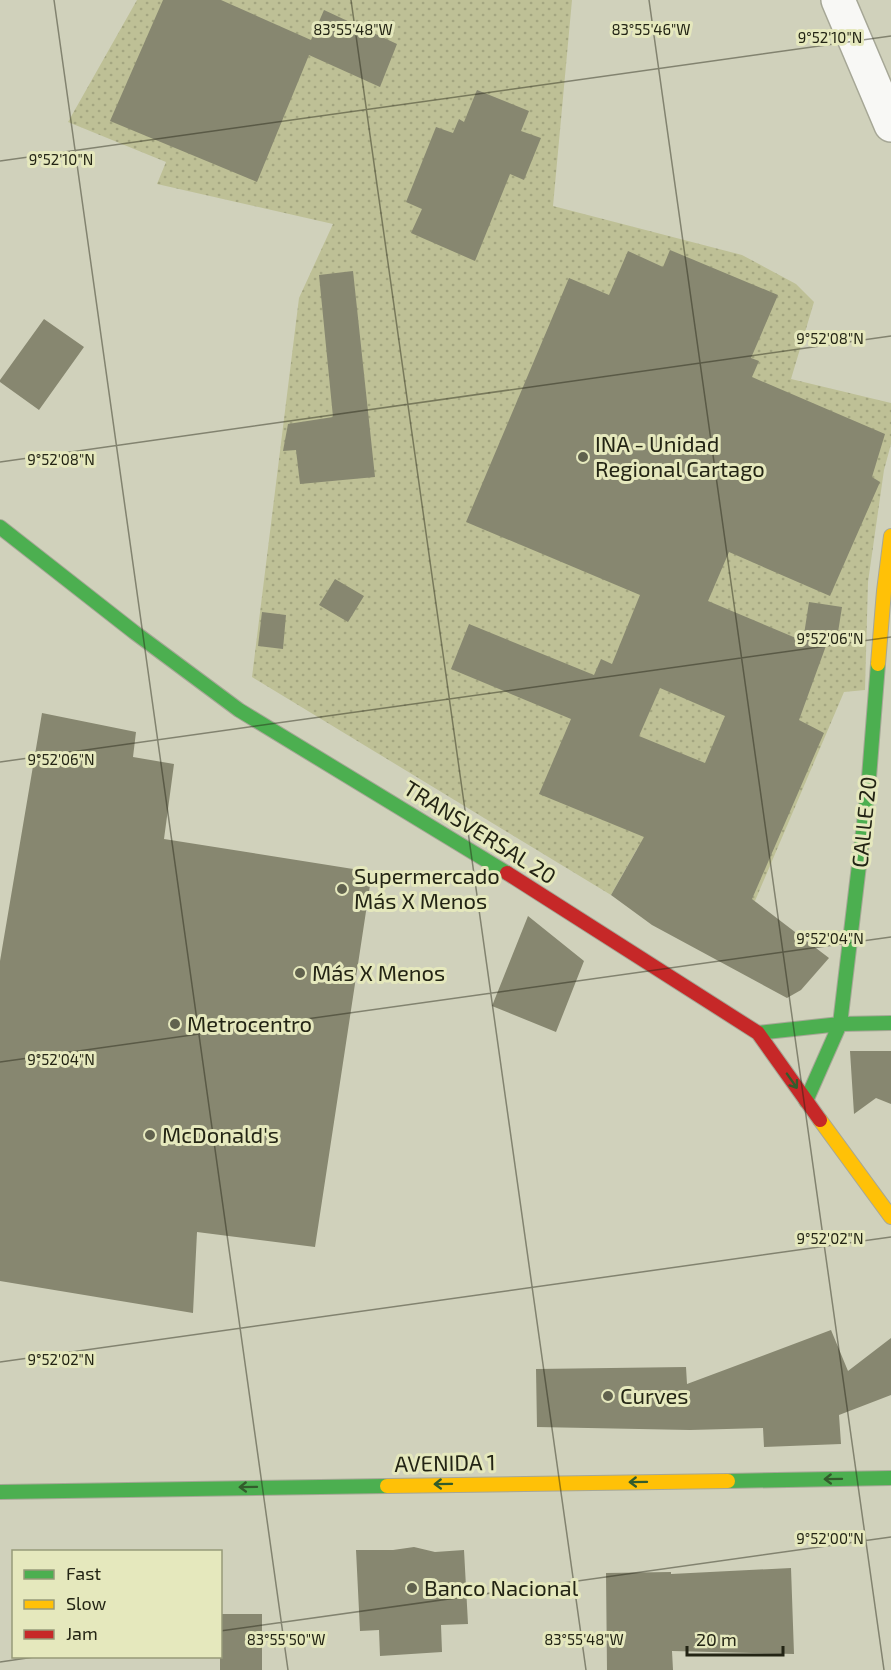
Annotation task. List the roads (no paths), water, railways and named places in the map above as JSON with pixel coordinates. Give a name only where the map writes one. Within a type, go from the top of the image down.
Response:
[{"type":"street","points":[[838,0],[891,125]]},
{"type":"street","name":"TRANSVERSAL 20","points":[[0,527],[134,632],[239,710],[453,839],[758,1033],[891,1217]]},
{"type":"street","name":"CALLE 20","points":[[806,1101],[840,1024],[868,790],[884,591],[891,536]]},
{"type":"street","points":[[758,1033],[840,1024],[891,1023]]},
{"type":"street","name":"AVENIDA 1","points":[[0,1492],[891,1478]]},
{"type":"place","name":"INA - Unidad Regional Cartago","points":[[583,457]]},
{"type":"place","name":"Supermercado Más X Menos","points":[[342,889]]},
{"type":"place","name":"Más X Menos","points":[[300,973]]},
{"type":"place","name":"Metrocentro","points":[[175,1024]]},
{"type":"place","name":"McDonald's","points":[[150,1135]]},
{"type":"place","name":"Curves","points":[[608,1396]]},
{"type":"place","name":"Banco Nacional","points":[[412,1588]]}]
